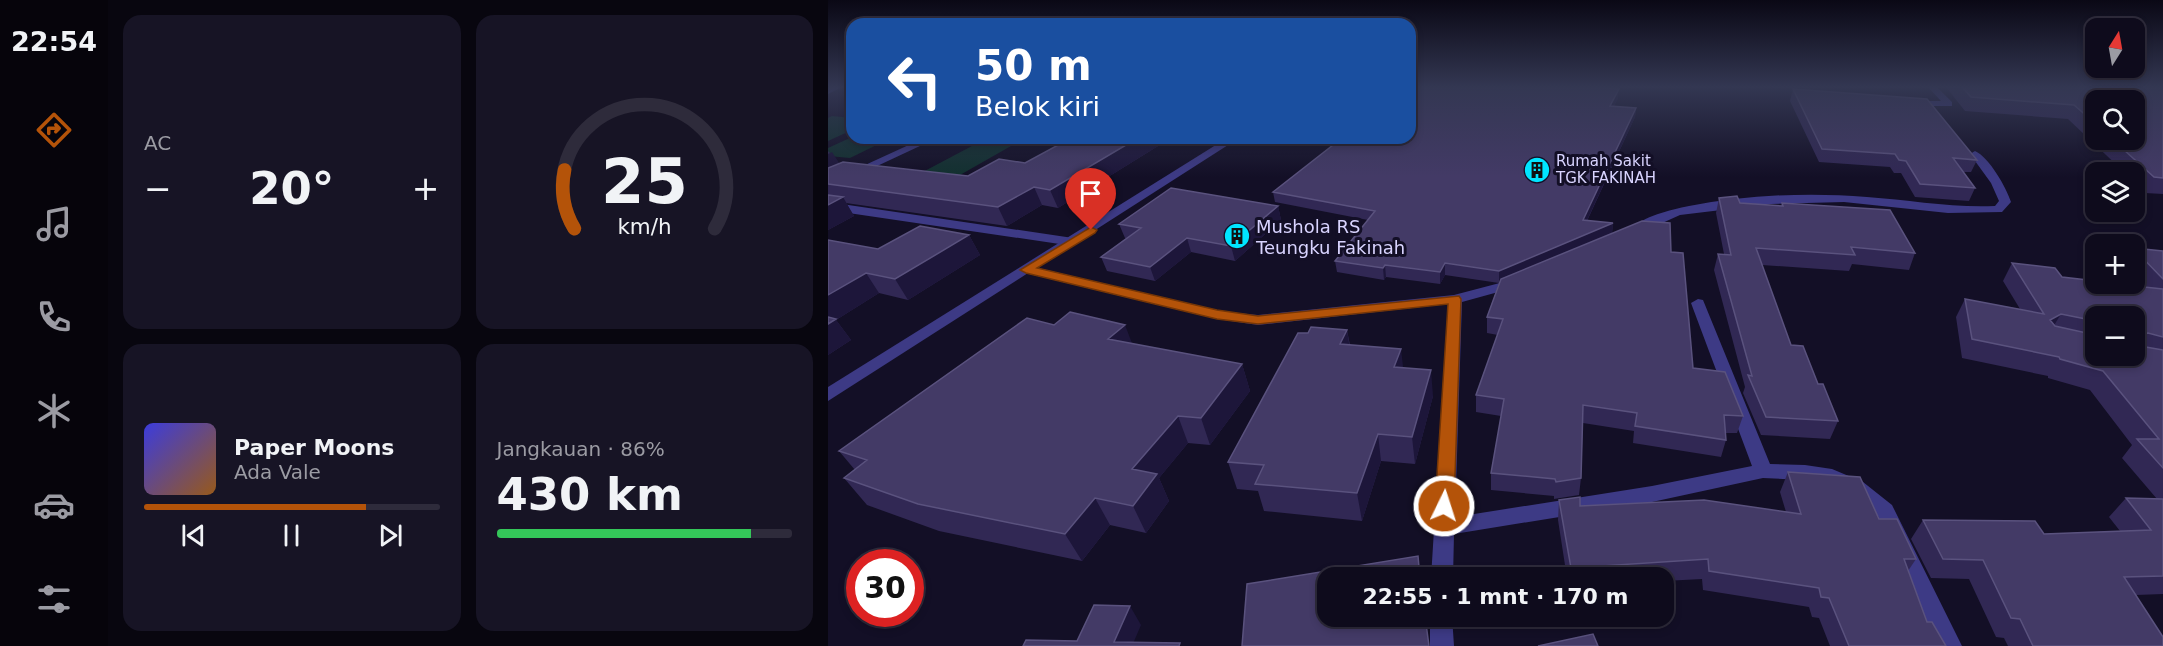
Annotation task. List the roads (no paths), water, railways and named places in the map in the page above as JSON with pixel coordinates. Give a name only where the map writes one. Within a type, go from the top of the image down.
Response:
[{"type":"street","points":[[828,186],[919,144]]},
{"type":"street","points":[[828,395],[1225,144]]},
{"type":"street","points":[[1624,235],[1676,213],[1719,206],[1780,201],[1830,198],[1945,208],[1998,209],[2005,202],[2003,194],[1975,154]]},
{"type":"street","points":[[828,206],[1073,242]]},
{"type":"street","points":[[1026,270],[1217,315],[1258,320],[1455,299],[1504,288],[1531,277]]},
{"type":"street","points":[[1442,567],[1455,299]]},
{"type":"street","points":[[1698,303],[1763,471]]},
{"type":"street","points":[[1443,527],[1652,494],[1763,471],[1805,471],[1825,474],[1856,487],[1885,511],[1950,646]]},
{"type":"street","points":[[1441,627],[1442,646]]},
{"type":"place","name":"Rumah Sakit TGK FAKINAH","points":[[1537,170]]},
{"type":"place","name":"Mushola RS Teungku Fakinah","points":[[1237,236]]}]
